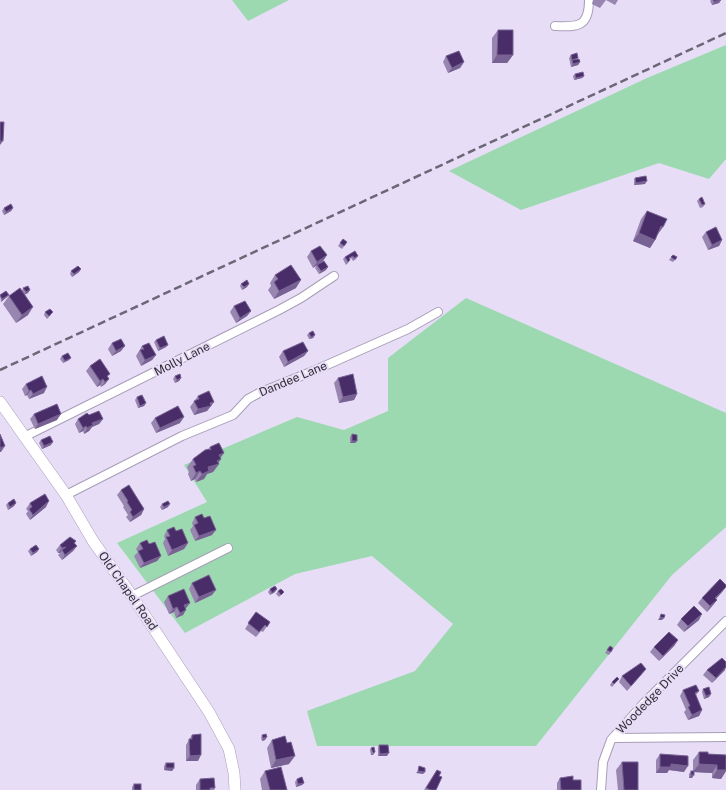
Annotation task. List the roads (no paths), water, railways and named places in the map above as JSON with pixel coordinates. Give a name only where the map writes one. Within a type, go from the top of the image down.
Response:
[{"type":"street","points":[[555,26],[575,26],[581,24],[588,14],[589,0]]},
{"type":"street","name":"Molly Lane","points":[[26,436],[279,310],[301,298],[334,276]]},
{"type":"street","name":"Dandee Lane","points":[[66,495],[182,436],[233,415],[248,399],[259,393],[311,372],[408,329],[438,312]]},
{"type":"street","name":"Old Chapel Road","points":[[0,402],[26,436],[66,495],[93,541],[132,596],[209,712],[226,741],[232,760],[235,790]]},
{"type":"street","points":[[132,596],[228,548]]},
{"type":"street","name":"Woodedge Drive","points":[[601,790],[604,756],[613,738],[644,703],[726,621]]},
{"type":"street","points":[[613,738],[726,737]]},
{"type":"railway","points":[[0,370],[726,33]]}]
